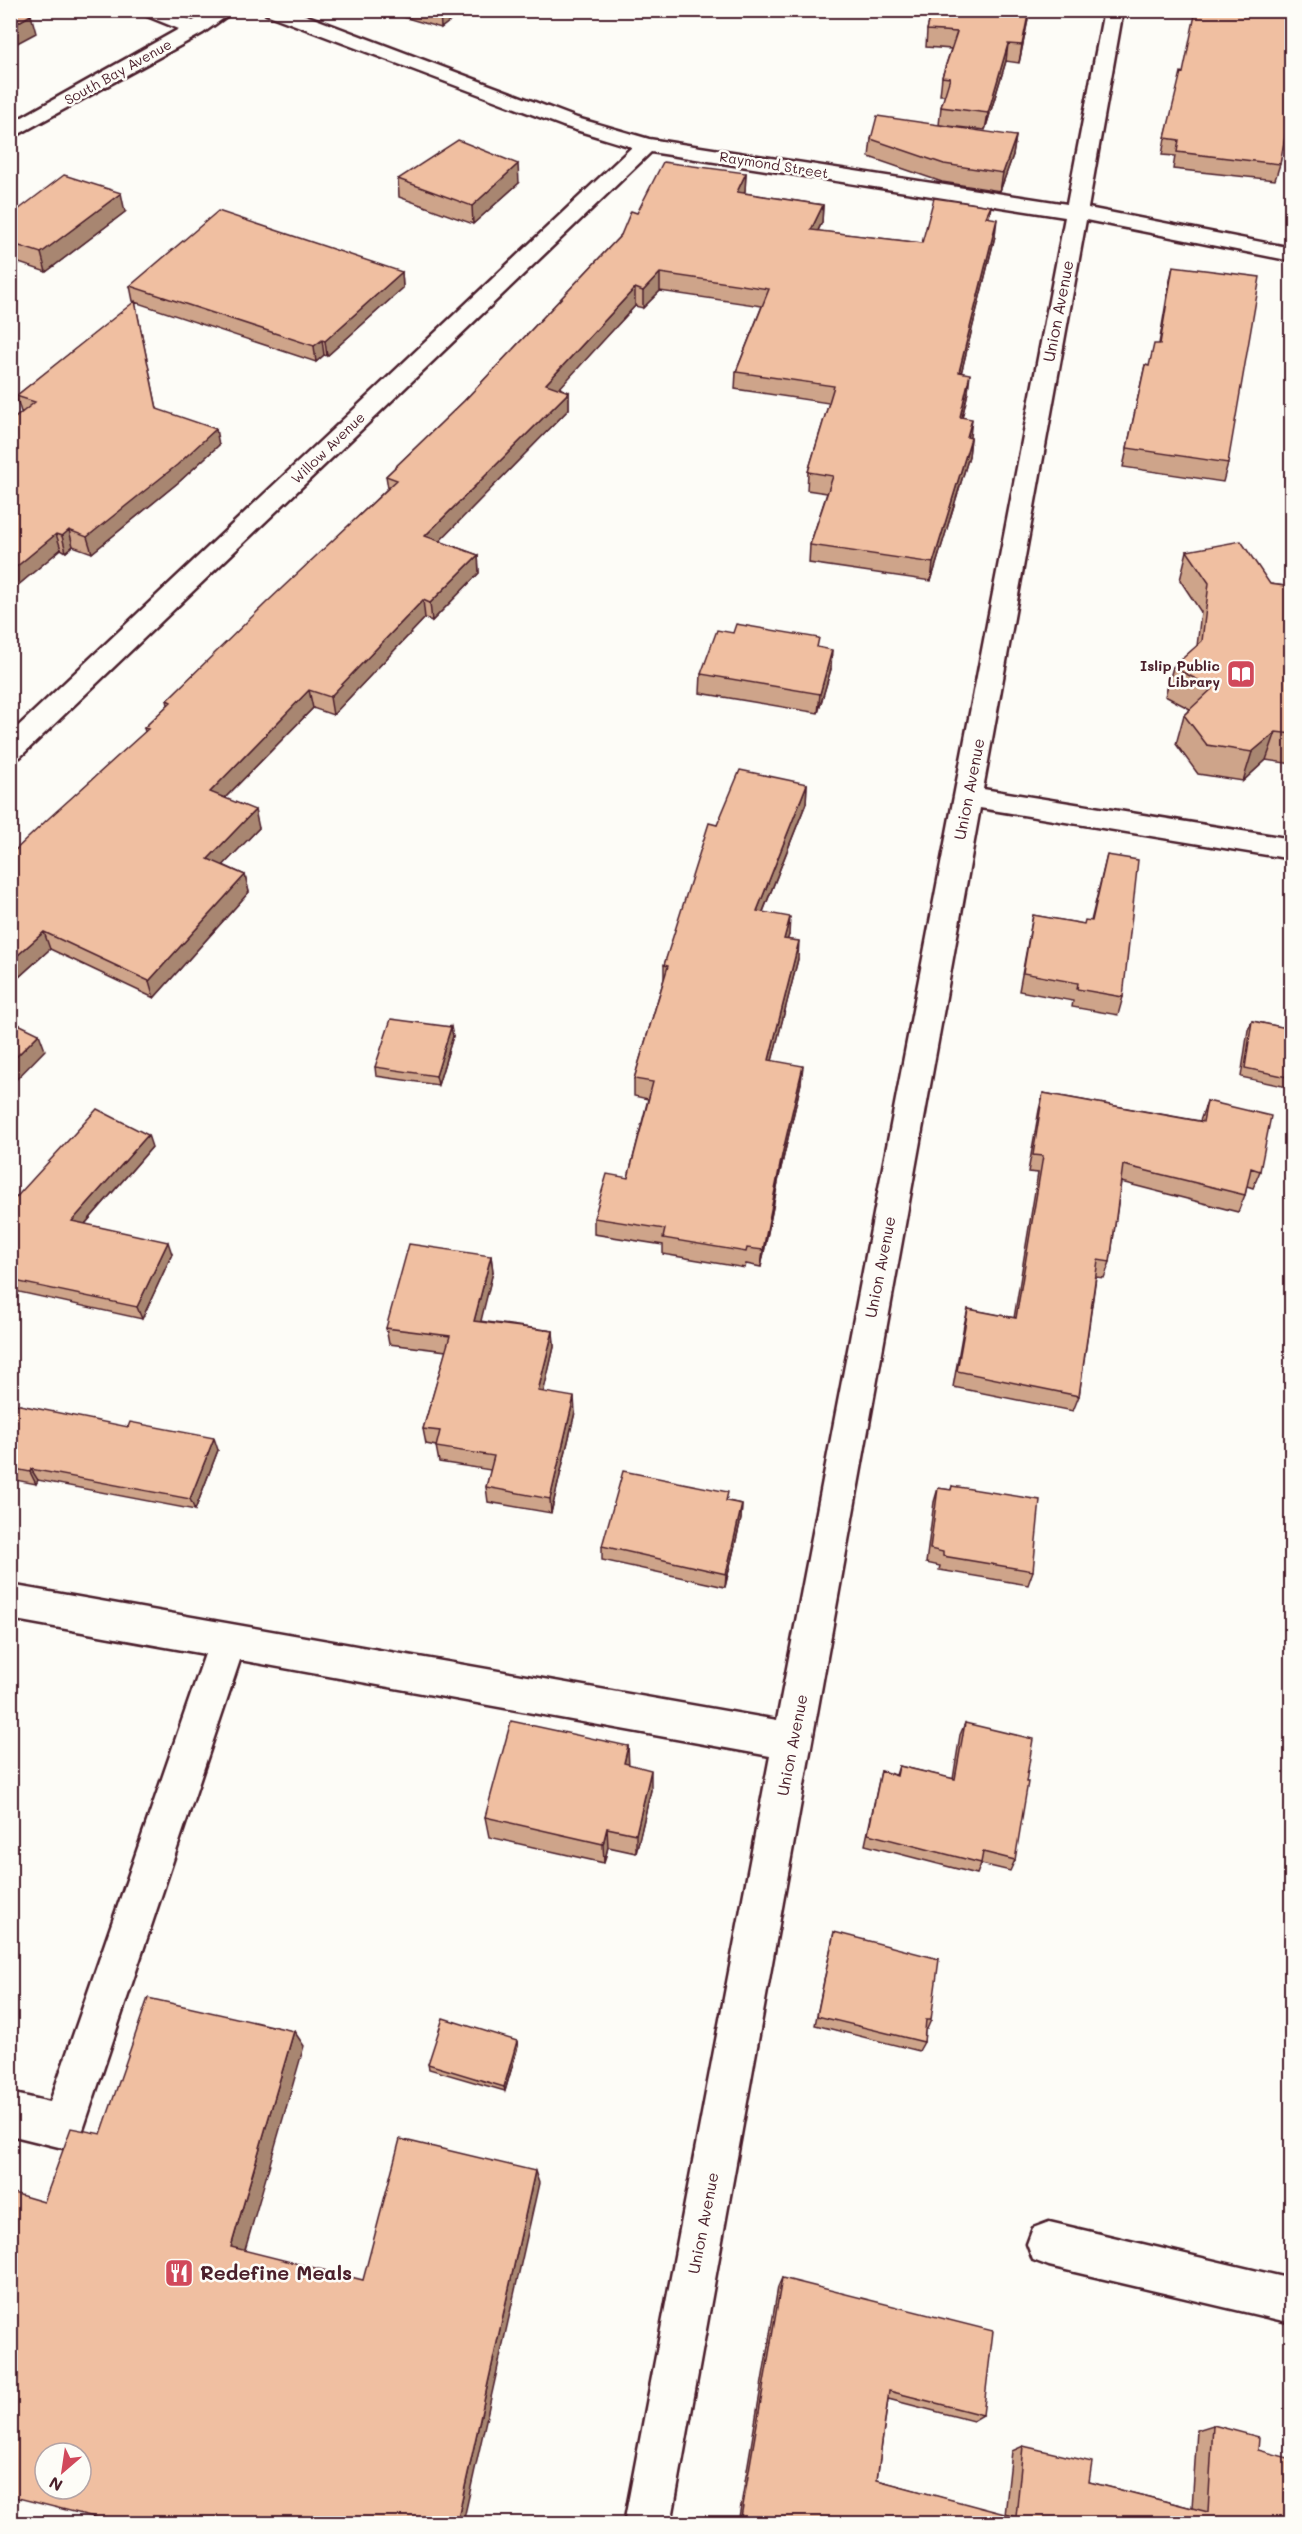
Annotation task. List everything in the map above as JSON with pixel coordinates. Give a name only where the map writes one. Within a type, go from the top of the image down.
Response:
[{"type":"street","points":[[149,10],[196,28]]},
{"type":"street","name":"South Bay Avenue","points":[[10,134],[226,10]]},
{"type":"street","name":"Raymond Street","points":[[273,10],[570,122],[646,145],[1076,212],[1292,255]]},
{"type":"street","name":"Union Avenue","points":[[647,2523],[1114,10]]},
{"type":"street","name":"Willow Avenue","points":[[10,750],[646,145]]},
{"type":"street","points":[[968,796],[1292,849]]},
{"type":"street","points":[[10,1602],[792,1741]]},
{"type":"street","points":[[10,2114],[63,2127],[228,1640]]},
{"type":"street","points":[[1049,2244],[1292,2301]]},
{"type":"building","points":[[10,10],[21,10],[31,15],[10,27]]},
{"type":"building","points":[[932,10],[1029,10],[1022,45],[1008,44],[988,113],[941,107],[950,78],[942,77],[957,32],[927,30]]},
{"type":"building","points":[[1196,10],[1292,10],[1292,99],[1280,164],[1177,152],[1179,140],[1165,138],[1181,72],[1183,73]]},
{"type":"building","points":[[877,116],[1016,136],[1003,173],[944,164],[871,139]]},
{"type":"building","points":[[458,140],[518,164],[472,206],[398,179]]},
{"type":"building","points":[[663,162],[746,173],[737,192],[823,205],[811,230],[922,243],[934,198],[991,206],[986,217],[997,219],[959,372],[970,374],[960,417],[972,419],[967,437],[971,438],[933,563],[810,545],[833,476],[808,472],[834,386],[736,372],[769,289],[660,273],[643,291],[635,288],[546,384],[569,392],[425,536],[478,555],[430,603],[423,600],[330,697],[309,690],[210,792],[255,810],[208,859],[245,875],[149,981],[44,932],[10,962],[10,855],[148,729],[144,728],[171,702],[167,700],[397,480],[386,476],[464,401],[621,235],[631,211],[637,213]]},
{"type":"building","points":[[64,175],[121,193],[41,253],[10,243],[10,216]]},
{"type":"building","points":[[218,211],[402,272],[325,341],[322,340],[314,346],[130,286]]},
{"type":"building","points":[[1173,266],[1260,277],[1228,463],[1127,448],[1145,365],[1149,366],[1154,344],[1160,344]]},
{"type":"building","points":[[135,301],[157,409],[216,429],[177,465],[87,537],[69,530],[62,536],[56,534],[10,572],[10,422],[35,402],[16,396]]},
{"type":"building","name":"Islip Public Library","points":[[1241,541],[1270,584],[1292,587],[1292,734],[1276,732],[1252,752],[1207,745],[1184,715],[1213,688],[1173,667],[1202,641],[1209,583],[1187,551]]},
{"type":"building","points":[[736,624],[819,638],[817,647],[832,650],[820,694],[701,674],[717,630],[733,633]]},
{"type":"building","points":[[740,770],[807,784],[757,911],[790,917],[784,939],[799,941],[769,1060],[803,1066],[763,1250],[747,1248],[746,1252],[663,1238],[665,1229],[594,1218],[607,1174],[628,1178],[653,1082],[634,1079],[668,966],[664,965],[709,823],[717,825]]},
{"type":"building","points":[[1107,855],[1138,860],[1123,997],[1077,989],[1078,983],[1023,973],[1033,915],[1084,924],[1085,920],[1092,921]]},
{"type":"building","points":[[391,1019],[451,1027],[436,1076],[375,1067]]},
{"type":"building","points":[[10,1020],[39,1034],[10,1063]]},
{"type":"building","points":[[1252,1021],[1292,1029],[1292,1078],[1245,1068]]},
{"type":"building","points":[[1043,1093],[1203,1122],[1207,1101],[1271,1116],[1260,1171],[1251,1168],[1245,1195],[1123,1165],[1110,1262],[1098,1260],[1079,1396],[957,1371],[968,1309],[1016,1318],[1043,1156],[1033,1155]]},
{"type":"building","points":[[97,1109],[148,1135],[72,1221],[168,1242],[137,1307],[10,1280],[10,1204]]},
{"type":"building","points":[[409,1244],[491,1256],[474,1321],[553,1331],[538,1391],[574,1397],[550,1499],[486,1487],[494,1456],[436,1447],[440,1431],[423,1429],[450,1336],[386,1328]]},
{"type":"building","points":[[10,1403],[128,1427],[130,1422],[214,1438],[190,1499],[31,1469],[30,1472],[10,1468]]},
{"type":"building","points":[[623,1471],[728,1492],[726,1501],[742,1504],[726,1574],[602,1546]]},
{"type":"building","points":[[952,1486],[1040,1500],[1033,1571],[943,1556],[943,1552],[930,1549],[938,1488],[951,1490]]},
{"type":"building","points":[[511,1721],[628,1746],[624,1763],[651,1770],[636,1834],[607,1828],[603,1844],[485,1817]]},
{"type":"building","points":[[965,1723],[1033,1739],[1015,1860],[983,1852],[981,1863],[868,1834],[881,1771],[897,1776],[899,1766],[955,1779]]},
{"type":"building","points":[[834,1932],[939,1959],[931,2020],[926,2020],[924,2042],[817,2016]]},
{"type":"building","name":"Redefine Meals","points":[[148,1998],[294,2031],[231,2247],[363,2280],[400,2139],[535,2171],[457,2523],[118,2523],[10,2496],[10,2192],[44,2202],[71,2128],[101,2134]]},
{"type":"building","points":[[443,2018],[517,2041],[504,2087],[428,2064]]},
{"type":"building","points":[[782,2278],[993,2331],[983,2415],[889,2391],[877,2480],[1016,2517],[1023,2446],[1092,2462],[1089,2482],[1208,2512],[1213,2425],[1259,2437],[1258,2450],[1292,2459],[1292,2523],[740,2523]]},
{"type":"place","name":"Islip Public Library","points":[[1241,674]]},
{"type":"place","name":"Redefine Meals","points":[[179,2273]]}]
